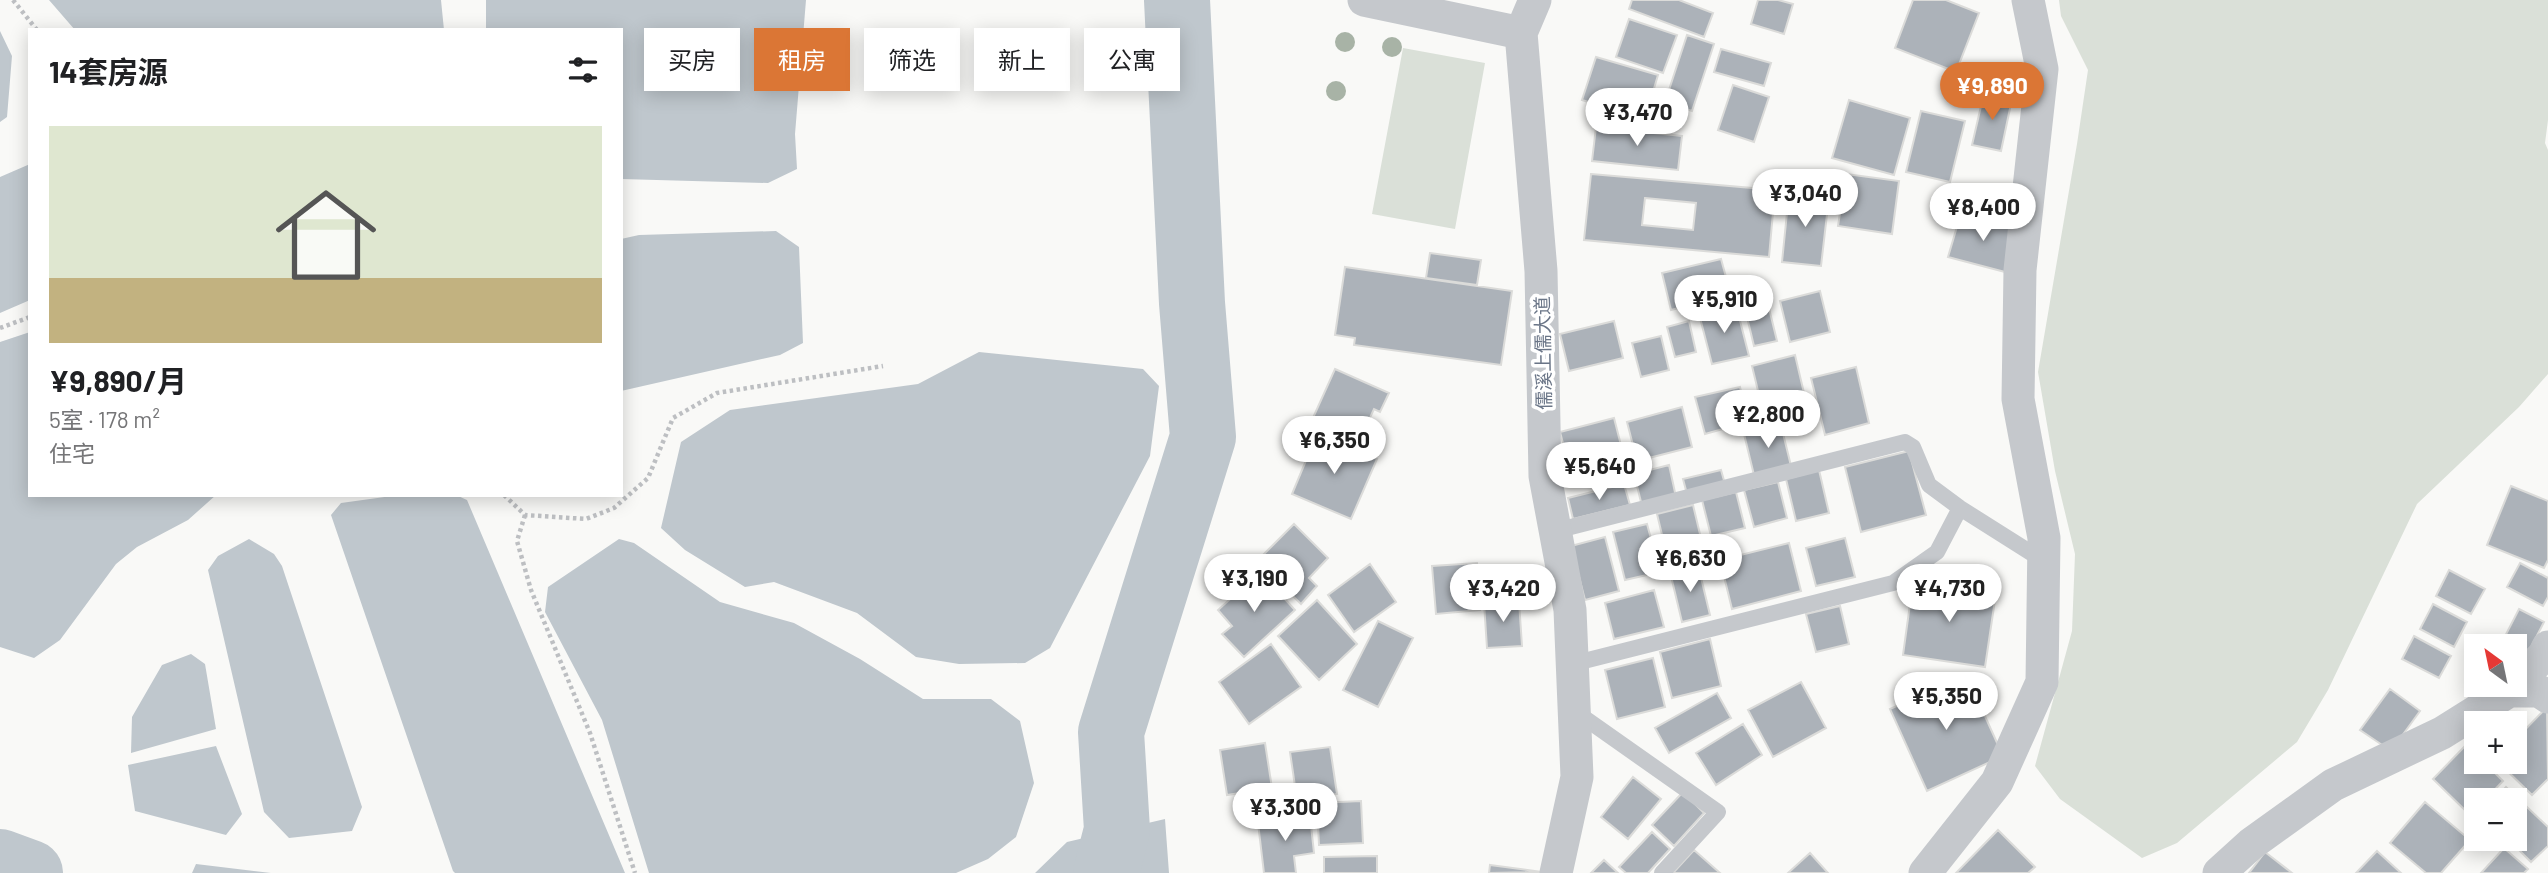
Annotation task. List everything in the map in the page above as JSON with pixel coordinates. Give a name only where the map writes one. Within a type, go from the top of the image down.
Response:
[{"type":"street","points":[[1364,0],[1521,33]]},
{"type":"street","name":"儒溪上儒大道","points":[[1535,0],[1521,33],[1541,271],[1545,476],[1570,610],[1577,777],[1556,873]]},
{"type":"street","points":[[1924,873],[1997,782],[2042,682],[2044,538],[2018,399],[2020,270],[2042,69],[2028,0]]},
{"type":"street","points":[[2527,672],[2548,647]]},
{"type":"street","points":[[2527,691],[2539,691],[2548,697]]},
{"type":"street","points":[[2219,873],[2251,844],[2333,785],[2442,733],[2499,697]]},
{"type":"lane","points":[[1555,531],[1905,443],[1913,447],[1929,485],[2044,561]]},
{"type":"lane","points":[[1572,664],[1893,583],[1937,552],[1960,508]]},
{"type":"lane","points":[[1574,711],[1718,812],[1662,873]]},
{"type":"path","points":[[13,0],[35,28]]},
{"type":"path","points":[[0,328],[28,318]]},
{"type":"path","points":[[506,497],[526,515],[586,519],[614,508],[648,478],[673,418],[717,393],[883,366]]},
{"type":"path","points":[[526,515],[517,541],[531,590],[590,733],[635,873]]},
{"type":"shaded area","points":[[49,0],[441,0],[444,28],[73,28]]},
{"type":"shaded area","points":[[486,0],[806,0],[804,28],[754,28],[754,91],[799,91],[795,134],[797,169],[768,183],[623,179],[623,28],[486,28]]},
{"type":"shaded area","points":[[2059,0],[2548,0],[2548,120],[2545,143],[2548,150],[2548,374],[2519,407],[2417,504],[2328,690],[2297,742],[2177,843],[2142,858],[2060,799],[2035,766],[2072,631],[2075,554],[2055,471],[2038,372],[2088,70],[2061,16]]},
{"type":"shaded area","points":[[0,31],[12,56],[7,117],[0,122]]},
{"type":"shaded area","points":[[1403,48],[1485,63],[1455,229],[1372,214]]},
{"type":"shaded area","points":[[28,165],[28,301],[0,313],[0,177]]},
{"type":"shaded area","points":[[776,231],[799,247],[803,343],[780,355],[623,391],[623,239],[639,235]]},
{"type":"shaded area","points":[[28,333],[28,497],[214,497],[188,520],[137,547],[116,564],[60,640],[34,658],[0,647],[0,342]]},
{"type":"shaded area","points":[[979,352],[1143,369],[1159,386],[1150,456],[1050,648],[1025,663],[959,664],[916,657],[857,613],[774,582],[745,587],[685,550],[661,528],[681,442],[730,410],[918,384]]},
{"type":"shaded area","points":[[384,497],[460,497],[467,500],[625,873],[453,871],[331,515],[341,503]]},
{"type":"shaded area","points":[[249,539],[274,554],[282,566],[362,807],[352,831],[289,838],[264,812],[208,570],[218,556]]},
{"type":"shaded area","points":[[619,539],[634,543],[720,602],[794,623],[860,659],[923,699],[991,699],[1020,721],[1034,783],[1016,837],[988,859],[956,873],[649,873],[602,720],[545,612],[548,587]]},
{"type":"shaded area","points":[[191,654],[205,664],[216,729],[131,753],[132,717],[162,665]]},
{"type":"shaded area","points":[[216,746],[242,814],[226,835],[135,811],[128,765]]},
{"type":"shaded area","points":[[1165,819],[1169,873],[1035,873],[1067,842]]},
{"type":"shaded area","points":[[196,864],[271,873],[192,873]]},
{"type":"building","points":[[1632,0],[1679,0],[1713,13],[1704,37],[1629,9]]},
{"type":"building","points":[[1758,0],[1778,0],[1793,4],[1784,34],[1751,24]]},
{"type":"building","points":[[1913,0],[1946,0],[1979,13],[1956,72],[1895,48]]},
{"type":"building","points":[[1629,19],[1677,35],[1663,73],[1616,57]]},
{"type":"building","points":[[1687,35],[1714,44],[1692,111],[1665,102]]},
{"type":"building","points":[[1721,49],[1771,63],[1764,86],[1714,72]]},
{"type":"building","points":[[1596,57],[1658,75],[1645,119],[1582,100]]},
{"type":"building","points":[[1733,85],[1769,97],[1754,142],[1718,130]]},
{"type":"building","points":[[1984,93],[2012,99],[2001,151],[1972,145]]},
{"type":"building","points":[[1849,100],[1910,118],[1894,175],[1832,158]]},
{"type":"building","points":[[1921,111],[1965,121],[1950,182],[1906,172]]},
{"type":"building","points":[[1596,127],[1682,136],[1678,170],[1592,161]]},
{"type":"building","points":[[1591,174],[1775,190],[1769,257],[1584,240]],"holes":[[[1645,198],[1696,203],[1693,230],[1642,225]]]},
{"type":"building","points":[[1846,174],[1899,181],[1892,234],[1838,226]]},
{"type":"building","points":[[1789,193],[1829,197],[1821,266],[1782,262]]},
{"type":"building","points":[[1961,213],[2017,228],[2005,272],[1948,257]]},
{"type":"building","points":[[1430,253],[1481,260],[1477,285],[1426,278]]},
{"type":"building","points":[[1721,259],[1731,295],[1671,310],[1662,273]]},
{"type":"building","points":[[1345,267],[1512,291],[1501,365],[1354,345],[1355,338],[1335,335]]},
{"type":"building","points":[[1820,291],[1830,332],[1790,342],[1780,301]]},
{"type":"building","points":[[1768,304],[1777,341],[1754,346],[1745,309]]},
{"type":"building","points":[[1736,305],[1749,356],[1712,364],[1699,314]]},
{"type":"building","points":[[1614,321],[1623,358],[1569,371],[1560,334]]},
{"type":"building","points":[[1689,321],[1696,352],[1675,357],[1667,327]]},
{"type":"building","points":[[1661,336],[1669,370],[1641,377],[1632,343]]},
{"type":"building","points":[[1795,355],[1808,410],[1765,420],[1752,366]]},
{"type":"building","points":[[1856,367],[1869,423],[1825,435],[1811,378]]},
{"type":"building","points":[[1335,369],[1389,393],[1380,412],[1374,409],[1359,441],[1312,420]]},
{"type":"building","points":[[1740,387],[1748,422],[1705,434],[1695,397]]},
{"type":"building","points":[[1682,407],[1692,447],[1637,461],[1627,422]]},
{"type":"building","points":[[1614,418],[1624,457],[1570,470],[1560,432]]},
{"type":"building","points":[[1781,425],[1791,466],[1754,475],[1744,434]]},
{"type":"building","points":[[1317,434],[1377,459],[1351,519],[1292,494]]},
{"type":"building","points":[[1909,451],[1926,515],[1861,532],[1845,467]]},
{"type":"building","points":[[1669,465],[1676,497],[1642,506],[1634,474]]},
{"type":"building","points":[[1721,470],[1725,484],[1687,494],[1683,479]]},
{"type":"building","points":[[1819,470],[1829,513],[1796,521],[1786,479]]},
{"type":"building","points":[[1778,482],[1787,518],[1754,527],[1744,490]]},
{"type":"building","points":[[1624,484],[1630,505],[1573,519],[1568,498]]},
{"type":"building","points":[[2511,486],[2548,501],[2548,560],[2544,568],[2487,545]]},
{"type":"building","points":[[1736,492],[1745,528],[1711,536],[1702,500]]},
{"type":"building","points":[[1693,505],[1705,555],[1669,564],[1657,514]]},
{"type":"building","points":[[1294,524],[1328,558],[1309,578],[1317,586],[1301,604],[1257,561]]},
{"type":"building","points":[[1647,524],[1660,572],[1625,580],[1613,532]]},
{"type":"building","points":[[1605,537],[1619,591],[1585,600],[1571,546]]},
{"type":"building","points":[[1845,538],[1855,577],[1816,586],[1806,548]]},
{"type":"building","points":[[1789,543],[1801,591],[1732,609],[1720,560]]},
{"type":"building","points":[[1477,563],[1480,610],[1436,614],[1432,566]]},
{"type":"building","points":[[2520,563],[2548,578],[2548,597],[2543,606],[2507,587]]},
{"type":"building","points":[[1370,564],[1396,602],[1354,632],[1328,595]]},
{"type":"building","points":[[1698,565],[1710,615],[1682,622],[1670,572]]},
{"type":"building","points":[[2449,570],[2485,589],[2471,614],[2436,596]]},
{"type":"building","points":[[1260,572],[1295,610],[1244,657],[1222,634],[1232,626],[1218,610]]},
{"type":"building","points":[[1913,582],[1996,593],[1985,667],[1903,655]]},
{"type":"building","points":[[1654,590],[1664,627],[1614,639],[1605,603]]},
{"type":"building","points":[[1317,600],[1357,644],[1319,680],[1278,636]]},
{"type":"building","points":[[1519,601],[1522,646],[1487,648],[1484,603]]},
{"type":"building","points":[[2433,604],[2467,622],[2454,647],[2420,629]]},
{"type":"building","points":[[1840,606],[1849,644],[1816,652],[1806,614]]},
{"type":"building","points":[[2519,609],[2544,622],[2527,655],[2527,634],[2506,634]]},
{"type":"building","points":[[1378,621],[1413,638],[1378,707],[1343,690]]},
{"type":"building","points":[[2414,636],[2451,656],[2439,678],[2402,659]]},
{"type":"building","points":[[1710,639],[1721,686],[1672,698],[1660,652]]},
{"type":"building","points":[[1271,644],[1301,687],[1249,724],[1219,682]]},
{"type":"building","points":[[1653,658],[1665,707],[1617,719],[1605,670]]},
{"type":"building","points":[[1966,674],[2003,756],[1927,791],[1890,709]]},
{"type":"building","points":[[1801,682],[1826,728],[1773,757],[1748,710]]},
{"type":"building","points":[[2390,689],[2420,711],[2391,751],[2360,730]]},
{"type":"building","points":[[1717,693],[1731,718],[1669,753],[1655,728]]},
{"type":"building","points":[[2547,707],[2548,779],[2532,795],[2510,774],[2527,774],[2527,728]]},
{"type":"building","points":[[1743,724],[1762,755],[1716,785],[1696,753]]},
{"type":"building","points":[[1265,743],[1272,788],[1227,795],[1220,750]]},
{"type":"building","points":[[1330,747],[1337,794],[1297,800],[1290,752]]},
{"type":"building","points":[[2464,747],[2464,774],[2496,774],[2503,781],[2496,788],[2464,788],[2464,809],[2433,779]]},
{"type":"building","points":[[1633,777],[1661,799],[1628,839],[1601,817]]},
{"type":"building","points":[[1683,792],[1704,813],[1674,846],[1652,825]]},
{"type":"building","points":[[1361,801],[1363,843],[1319,845],[1317,803]]},
{"type":"building","points":[[2425,802],[2464,835],[2464,847],[2441,873],[2426,873],[2390,843]]},
{"type":"building","points":[[2527,807],[2548,827],[2548,846],[2531,862],[2520,851],[2527,851]]},
{"type":"building","points":[[1310,816],[1314,853],[1294,856],[1296,873],[1264,873],[1258,823]]},
{"type":"building","points":[[1998,830],[2035,867],[2028,873],[1956,873]]},
{"type":"building","points":[[1652,832],[1670,849],[1648,873],[1626,873],[1619,867]]},
{"type":"building","points":[[1694,850],[1720,873],[1673,873]]},
{"type":"building","points":[[2377,851],[2401,873],[2356,873]]},
{"type":"building","points":[[2501,851],[2507,851],[2528,869],[2524,873],[2481,873]]},
{"type":"building","points":[[2265,852],[2292,873],[2249,873]]},
{"type":"building","points":[[1810,853],[1828,873],[1788,873]]},
{"type":"building","points":[[1377,856],[1377,873],[1324,873],[1324,857]]},
{"type":"building","points":[[1604,860],[1618,873],[1591,873]]},
{"type":"building","points":[[1490,865],[1542,872],[1489,873]]},
{"type":"waterway","points":[[1106,873],[1117,830],[1111,732],[1203,437],[1192,303],[1177,0]]},
{"type":"waterway","points":[[0,862],[30,873]]}]
